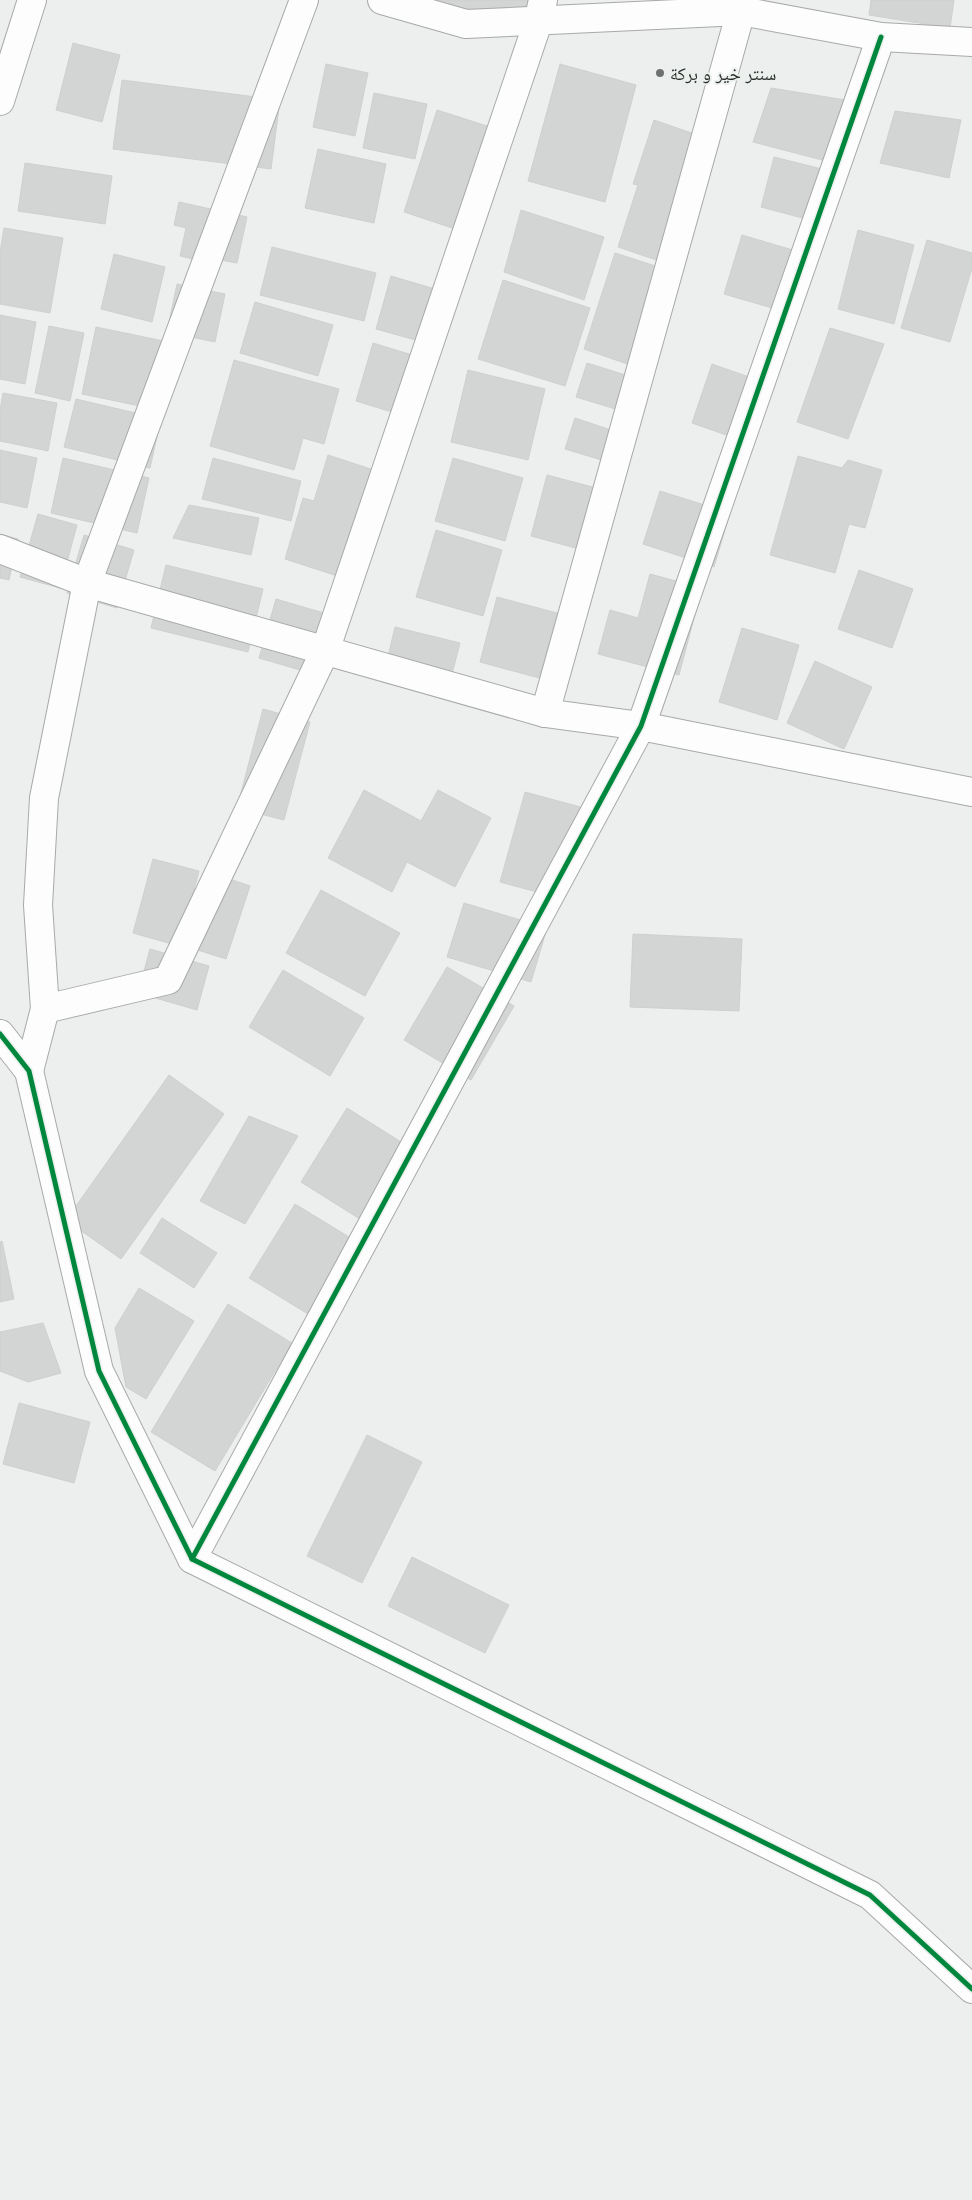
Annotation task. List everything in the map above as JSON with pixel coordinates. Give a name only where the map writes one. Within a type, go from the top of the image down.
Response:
[{"type":"street","points":[[0,101],[32,0]]},
{"type":"street","points":[[29,1071],[45,1009],[38,905],[44,798],[87,583],[304,0]]},
{"type":"street","points":[[382,0],[466,24],[540,11],[741,11],[881,37],[972,42]]},
{"type":"street","points":[[45,1009],[168,980],[325,652],[540,11]]},
{"type":"street","points":[[545,713],[741,11]]},
{"type":"street","points":[[192,1559],[641,726],[881,37]]},
{"type":"street","points":[[0,549],[87,583],[545,713],[641,726],[972,792]]},
{"type":"street","points":[[0,1034],[29,1071],[99,1371],[192,1559],[870,1895],[972,1989]]},
{"type":"building","points":[[432,0],[544,0],[542,13],[430,10]]},
{"type":"building","points":[[871,0],[954,0],[950,28],[869,15]]},
{"type":"building","points":[[73,43],[120,55],[102,122],[56,110]]},
{"type":"building","points":[[326,64],[368,73],[355,136],[313,127]]},
{"type":"building","points":[[560,64],[636,85],[605,202],[528,181]]},
{"type":"building","points":[[122,80],[280,100],[271,169],[113,149]]},
{"type":"building","points":[[771,88],[864,103],[845,166],[753,142]]},
{"type":"building","points":[[374,93],[427,104],[415,159],[363,148]]},
{"type":"building","points":[[437,110],[509,133],[476,236],[404,212]]},
{"type":"building","points":[[895,111],[961,120],[949,178],[880,163]]},
{"type":"building","points":[[654,120],[706,138],[665,263],[618,247],[638,185],[633,184]]},
{"type":"building","points":[[318,149],[386,164],[374,223],[305,208]]},
{"type":"building","points":[[774,157],[838,173],[825,224],[761,207]]},
{"type":"building","points":[[25,163],[112,176],[105,224],[18,211]]},
{"type":"building","points":[[179,202],[247,217],[237,263],[220,260],[218,265],[180,256],[186,228],[174,225]]},
{"type":"building","points":[[521,210],[604,237],[584,300],[504,272]]},
{"type":"building","points":[[4,228],[63,238],[50,313],[0,304],[0,252]]},
{"type":"building","points":[[858,230],[914,245],[894,324],[838,309]]},
{"type":"building","points":[[742,235],[813,256],[796,315],[724,294]]},
{"type":"building","points":[[927,240],[972,253],[972,268],[950,342],[901,328]]},
{"type":"building","points":[[272,247],[376,273],[364,321],[260,295]]},
{"type":"building","points":[[615,253],[665,269],[633,366],[584,349]]},
{"type":"building","points":[[114,254],[165,267],[152,322],[101,309]]},
{"type":"building","points":[[391,276],[452,294],[437,346],[376,329]]},
{"type":"building","points":[[503,280],[590,308],[565,386],[478,359]]},
{"type":"building","points":[[177,284],[225,294],[215,342],[167,332]]},
{"type":"building","points":[[255,302],[333,325],[318,376],[240,353]]},
{"type":"building","points":[[0,315],[36,322],[25,384],[0,379]]},
{"type":"building","points":[[49,326],[84,333],[70,401],[35,393]]},
{"type":"building","points":[[96,327],[178,344],[164,411],[82,394]]},
{"type":"building","points":[[830,328],[884,344],[848,439],[797,422]]},
{"type":"building","points":[[373,343],[435,362],[418,420],[356,401]]},
{"type":"building","points":[[234,360],[339,389],[324,444],[303,438],[294,470],[210,446]]},
{"type":"building","points":[[587,363],[632,377],[622,411],[576,397]]},
{"type":"building","points":[[712,364],[772,385],[752,444],[692,423]]},
{"type":"building","points":[[468,370],[545,389],[528,460],[451,442]]},
{"type":"building","points":[[3,393],[57,403],[48,451],[0,441],[0,410]]},
{"type":"building","points":[[76,399],[161,419],[150,468],[64,447]]},
{"type":"building","points":[[575,418],[617,432],[608,462],[565,449]]},
{"type":"building","points":[[0,450],[37,458],[27,508],[0,502]]},
{"type":"building","points":[[328,455],[389,475],[356,582],[285,559],[303,498],[314,501]]},
{"type":"building","points":[[798,456],[842,468],[848,460],[882,470],[865,528],[849,524],[835,573],[770,555]]},
{"type":"building","points":[[63,458],[149,478],[137,533],[51,513]]},
{"type":"building","points":[[213,458],[301,481],[291,521],[202,499]]},
{"type":"building","points":[[453,458],[523,478],[505,541],[435,521]]},
{"type":"building","points":[[547,475],[600,489],[583,550],[531,536]]},
{"type":"building","points":[[660,491],[730,513],[714,567],[643,544]]},
{"type":"building","points":[[189,505],[259,518],[251,555],[173,538]]},
{"type":"building","points":[[38,514],[77,525],[60,588],[20,577]]},
{"type":"building","points":[[436,530],[502,550],[483,616],[416,597]]},
{"type":"building","points":[[0,534],[18,539],[9,580],[0,578]]},
{"type":"building","points":[[84,535],[134,550],[117,608],[67,593]]},
{"type":"building","points":[[166,565],[263,589],[248,652],[151,628]]},
{"type":"building","points":[[859,570],[913,589],[892,648],[838,629]]},
{"type":"building","points":[[650,574],[702,588],[679,675],[598,654],[610,610],[638,618]]},
{"type":"building","points":[[497,597],[557,613],[539,678],[480,662]]},
{"type":"building","points":[[276,599],[334,616],[317,675],[259,658]]},
{"type":"building","points":[[395,627],[460,643],[446,697],[382,682]]},
{"type":"building","points":[[742,628],[799,645],[777,720],[719,702]]},
{"type":"building","points":[[815,661],[872,687],[844,749],[787,723]]},
{"type":"building","points":[[263,709],[310,722],[284,820],[237,808]]},
{"type":"building","points":[[364,790],[421,821],[438,790],[491,818],[455,887],[407,862],[392,892],[328,858]]},
{"type":"building","points":[[525,792],[584,808],[559,898],[500,882]]},
{"type":"building","points":[[153,859],[199,871],[179,946],[133,933]]},
{"type":"building","points":[[209,872],[250,886],[226,959],[185,946]]},
{"type":"building","points":[[321,890],[400,933],[365,996],[286,953]]},
{"type":"building","points":[[464,903],[547,928],[531,982],[447,957]]},
{"type":"building","points":[[633,934],[742,939],[739,1011],[630,1007]]},
{"type":"building","points":[[150,949],[209,966],[197,1010],[138,993]]},
{"type":"building","points":[[447,967],[514,1006],[471,1080],[404,1040]]},
{"type":"building","points":[[283,970],[364,1018],[330,1076],[249,1027]]},
{"type":"building","points":[[169,1075],[224,1114],[121,1259],[66,1220]]},
{"type":"building","points":[[347,1108],[409,1147],[363,1221],[301,1182]]},
{"type":"building","points":[[249,1116],[298,1136],[245,1224],[200,1201]]},
{"type":"building","points":[[295,1204],[354,1240],[308,1314],[249,1278]]},
{"type":"building","points":[[162,1218],[217,1253],[194,1288],[140,1253]]},
{"type":"building","points":[[2,1241],[14,1299],[0,1302],[0,1242]]},
{"type":"building","points":[[139,1288],[194,1321],[146,1399],[126,1387],[115,1328]]},
{"type":"building","points":[[228,1304],[292,1343],[215,1471],[151,1432]]},
{"type":"building","points":[[43,1323],[61,1373],[28,1382],[0,1371],[0,1332]]},
{"type":"building","points":[[19,1403],[90,1422],[74,1483],[3,1464]]},
{"type":"building","points":[[367,1435],[422,1462],[362,1583],[307,1556]]},
{"type":"building","points":[[412,1557],[509,1605],[485,1653],[388,1606]]},
{"type":"cycle path","points":[[192,1559],[641,726],[881,37]]},
{"type":"cycle path","points":[[0,1034],[29,1071],[99,1371],[192,1559],[870,1895],[972,1989]]},
{"type":"place","name":"سنتر خير و بركة","points":[[660,73]]}]
